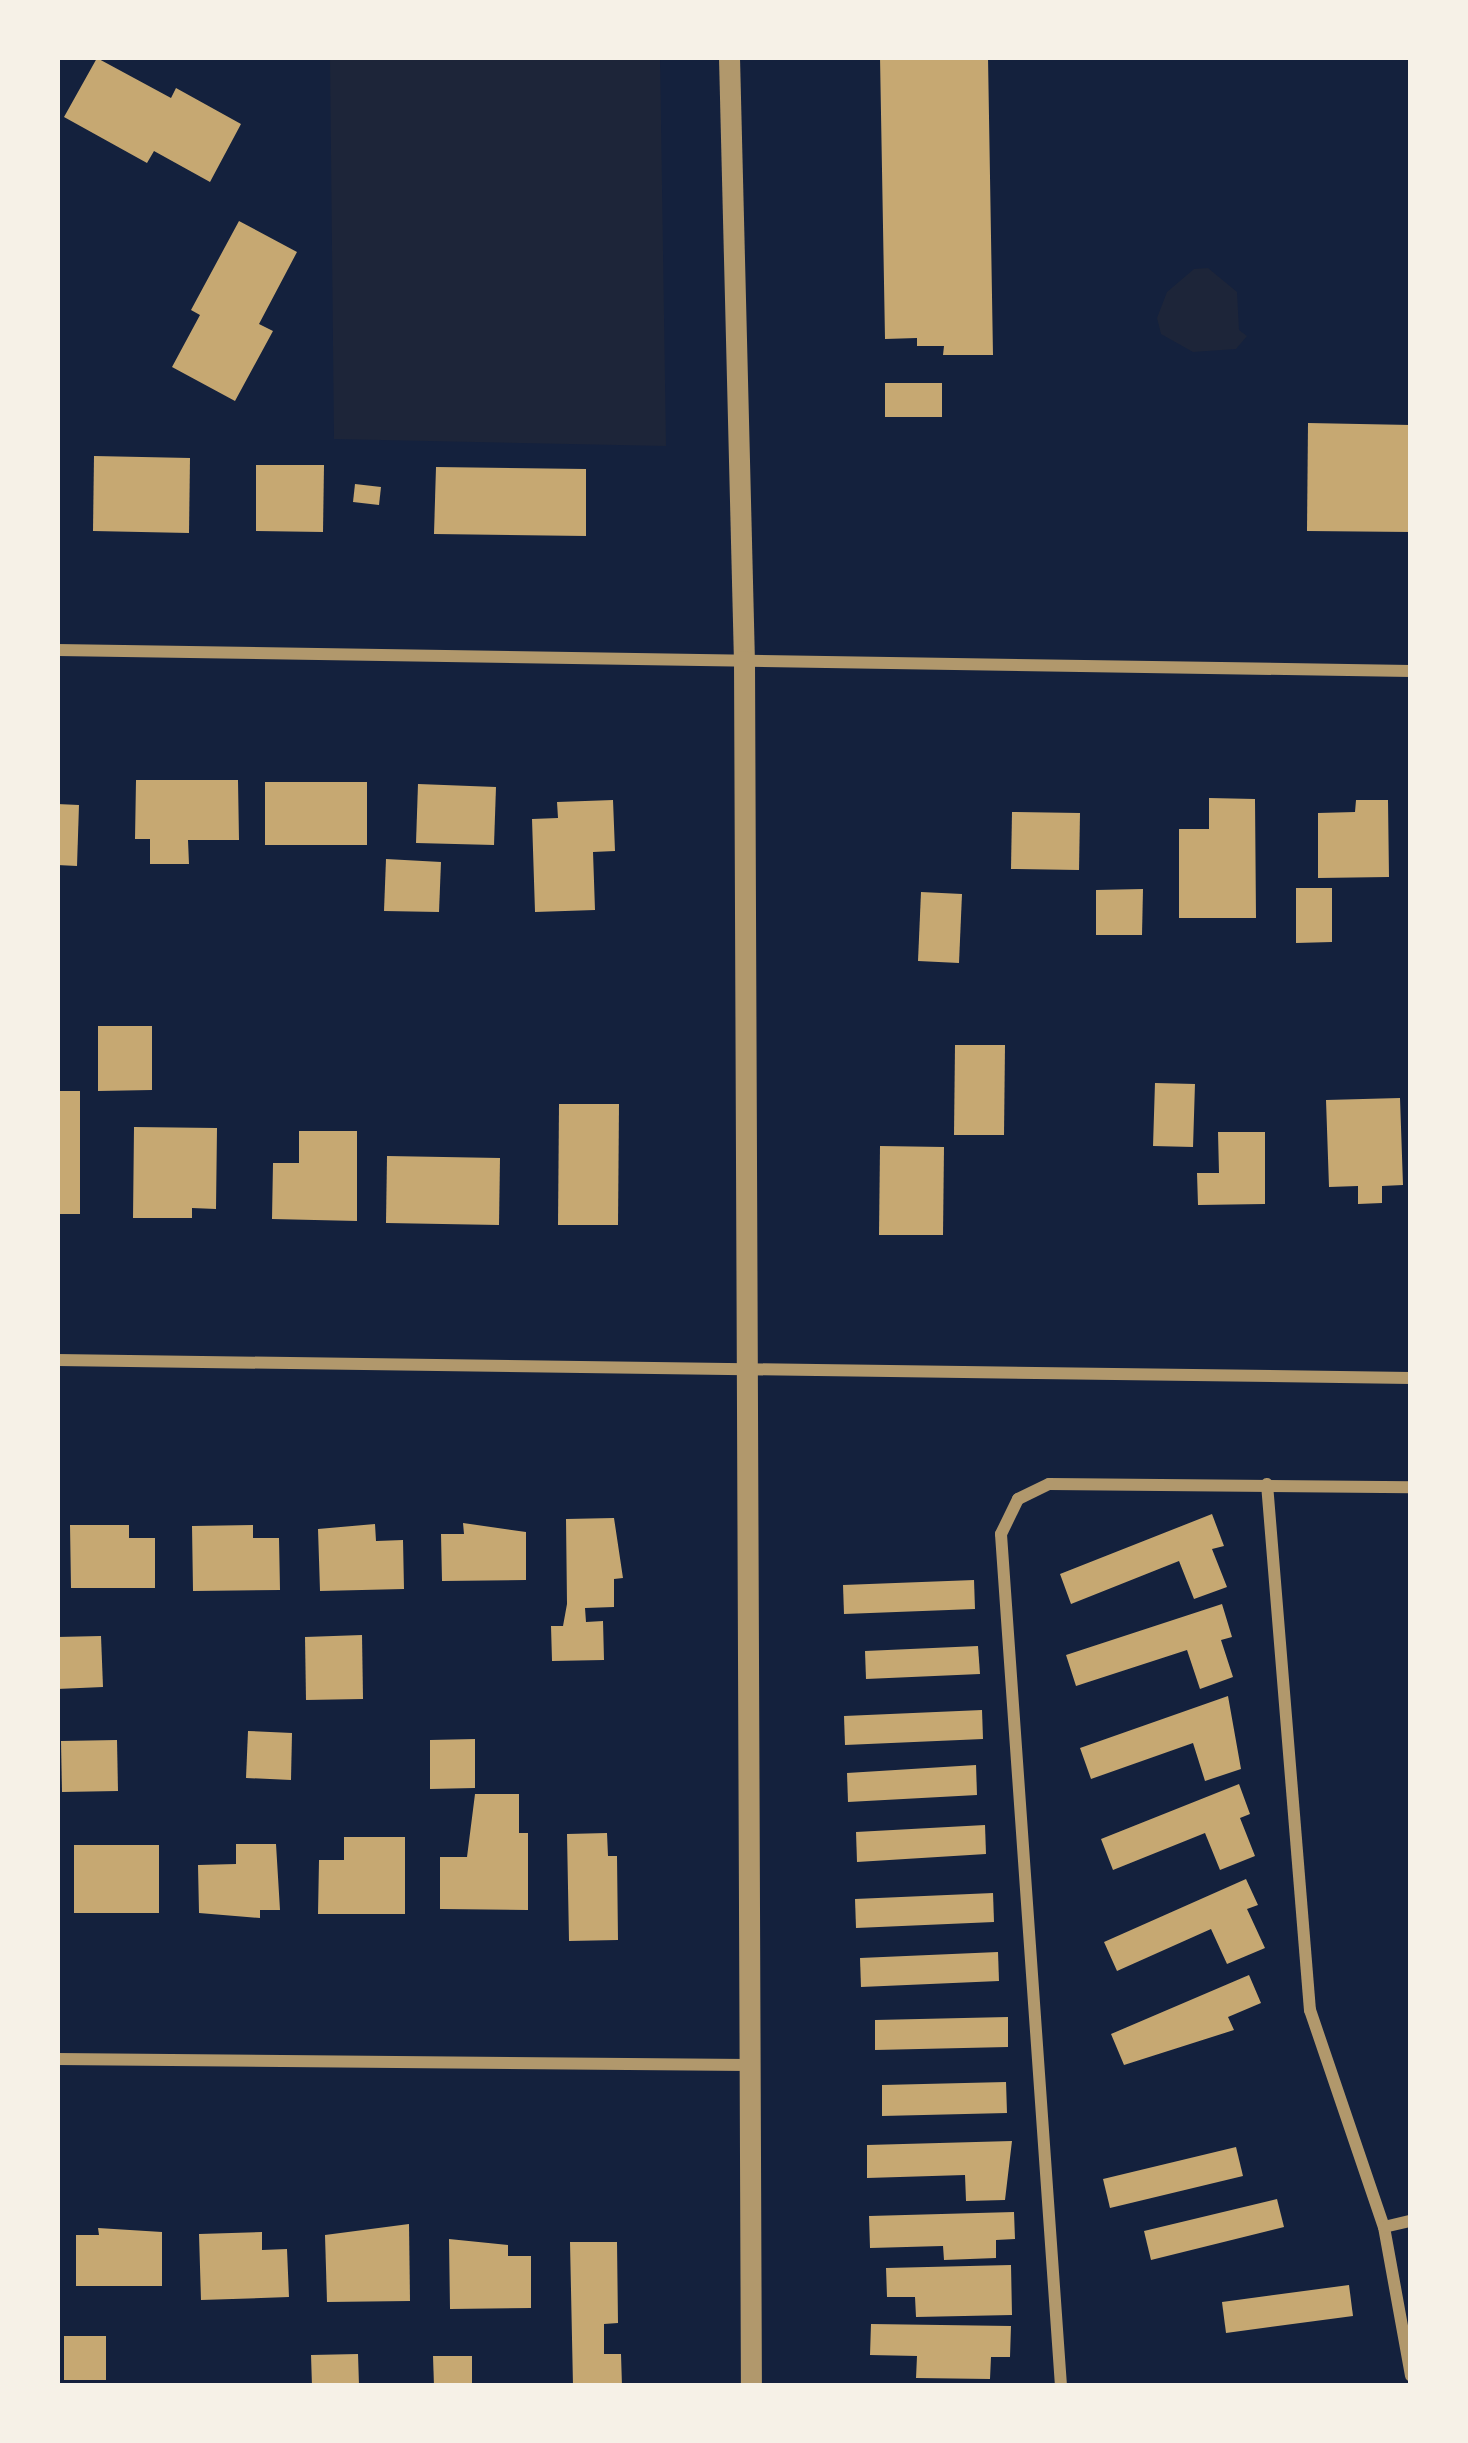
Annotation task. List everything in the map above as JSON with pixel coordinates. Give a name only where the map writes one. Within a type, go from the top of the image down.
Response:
[{"type":"street","points":[[729,57],[744,662],[752,2386]]},
{"type":"street","points":[[57,650],[1411,671]]},
{"type":"street","points":[[57,1360],[1411,1378]]},
{"type":"street","points":[[1061,2386],[1001,1534],[1018,1499],[1049,1484],[1411,1487]]},
{"type":"street","points":[[1267,1484],[1310,2010],[1384,2227],[1411,2376]]},
{"type":"street","points":[[57,2059],[748,2065]]},
{"type":"street","points":[[1384,2227],[1411,2221]]},
{"type":"shaded area","points":[[330,57],[660,57],[666,446],[334,439]]},
{"type":"shaded area","points":[[1208,268],[1237,292],[1239,330],[1247,336],[1236,349],[1193,352],[1161,334],[1157,318],[1167,292],[1194,269]]},
{"type":"building","points":[[880,57],[988,57],[993,355],[943,355],[944,346],[917,346],[917,338],[885,339]]},
{"type":"building","points":[[97,58],[171,98],[176,88],[241,124],[210,182],[154,151],[147,163],[64,117]]},
{"type":"building","points":[[239,221],[297,252],[259,324],[273,331],[235,401],[172,367],[200,315],[191,310]]},
{"type":"building","points":[[885,383],[942,383],[942,417],[885,417]]},
{"type":"building","points":[[1308,423],[1411,425],[1411,532],[1307,531]]},
{"type":"building","points":[[94,456],[190,458],[189,533],[93,531]]},
{"type":"building","points":[[256,465],[324,465],[323,532],[256,531]]},
{"type":"building","points":[[436,467],[586,469],[586,536],[434,534]]},
{"type":"building","points":[[355,484],[381,487],[379,505],[353,502]]},
{"type":"building","points":[[136,780],[238,780],[239,840],[188,840],[189,864],[150,864],[150,839],[135,839]]},
{"type":"building","points":[[265,782],[367,782],[367,845],[265,845]]},
{"type":"building","points":[[418,784],[496,787],[494,845],[416,843]]},
{"type":"building","points":[[1209,798],[1255,799],[1256,918],[1179,918],[1179,829],[1209,829]]},
{"type":"building","points":[[613,800],[615,851],[593,852],[595,910],[535,912],[532,819],[558,818],[557,802]]},
{"type":"building","points":[[1356,800],[1388,800],[1389,877],[1318,878],[1318,813],[1355,812]]},
{"type":"building","points":[[57,804],[79,805],[77,866],[57,865]]},
{"type":"building","points":[[1012,812],[1080,813],[1079,870],[1011,869]]},
{"type":"building","points":[[386,859],[441,862],[439,912],[384,911]]},
{"type":"building","points":[[1296,888],[1332,888],[1332,942],[1296,943]]},
{"type":"building","points":[[1143,889],[1142,935],[1096,935],[1096,890]]},
{"type":"building","points":[[921,892],[962,894],[959,963],[918,961]]},
{"type":"building","points":[[98,1026],[152,1026],[152,1090],[98,1091]]},
{"type":"building","points":[[955,1045],[1005,1045],[1004,1135],[954,1135]]},
{"type":"building","points":[[1155,1083],[1195,1084],[1193,1147],[1153,1146]]},
{"type":"building","points":[[57,1091],[80,1091],[80,1214],[57,1214]]},
{"type":"building","points":[[1400,1098],[1403,1185],[1382,1186],[1382,1203],[1358,1204],[1358,1186],[1329,1187],[1326,1100]]},
{"type":"building","points":[[559,1104],[619,1104],[618,1225],[558,1225]]},
{"type":"building","points":[[134,1127],[217,1128],[216,1209],[192,1208],[192,1218],[133,1218]]},
{"type":"building","points":[[299,1131],[357,1131],[357,1221],[272,1219],[273,1163],[299,1163]]},
{"type":"building","points":[[1218,1132],[1265,1132],[1265,1204],[1198,1205],[1197,1173],[1219,1173]]},
{"type":"building","points":[[880,1146],[944,1147],[943,1235],[879,1235]]},
{"type":"building","points":[[387,1156],[500,1158],[499,1225],[386,1223]]},
{"type":"building","points":[[1212,1514],[1224,1546],[1212,1549],[1227,1587],[1194,1599],[1179,1561],[1071,1604],[1060,1574]]},
{"type":"building","points":[[614,1518],[623,1578],[614,1579],[614,1607],[585,1608],[586,1622],[603,1621],[604,1660],[552,1661],[551,1626],[563,1626],[567,1604],[566,1519]]},
{"type":"building","points":[[463,1523],[526,1532],[526,1580],[442,1581],[441,1534],[464,1534]]},
{"type":"building","points":[[375,1524],[376,1541],[403,1540],[404,1589],[320,1591],[318,1529]]},
{"type":"building","points":[[70,1525],[129,1525],[129,1538],[155,1538],[155,1588],[71,1588]]},
{"type":"building","points":[[253,1525],[253,1538],[279,1538],[280,1590],[193,1591],[192,1526]]},
{"type":"building","points":[[974,1580],[975,1609],[844,1614],[843,1585]]},
{"type":"building","points":[[1222,1604],[1232,1637],[1221,1640],[1233,1677],[1200,1689],[1187,1650],[1076,1686],[1066,1655]]},
{"type":"building","points":[[362,1635],[363,1699],[306,1700],[305,1637]]},
{"type":"building","points":[[101,1636],[103,1687],[57,1689],[57,1637]]},
{"type":"building","points":[[978,1646],[980,1674],[866,1679],[865,1651]]},
{"type":"building","points":[[1228,1696],[1241,1769],[1205,1781],[1193,1743],[1091,1779],[1080,1748]]},
{"type":"building","points":[[982,1710],[983,1739],[845,1745],[844,1716]]},
{"type":"building","points":[[248,1731],[292,1733],[291,1780],[246,1778]]},
{"type":"building","points":[[475,1739],[475,1788],[430,1789],[430,1740]]},
{"type":"building","points":[[117,1740],[118,1791],[62,1792],[61,1741]]},
{"type":"building","points":[[976,1765],[977,1795],[848,1802],[847,1773]]},
{"type":"building","points":[[1239,1784],[1250,1814],[1240,1818],[1255,1856],[1220,1870],[1205,1833],[1113,1870],[1101,1839]]},
{"type":"building","points":[[475,1794],[519,1794],[519,1833],[528,1833],[528,1910],[440,1909],[440,1857],[467,1857]]},
{"type":"building","points":[[985,1825],[986,1854],[857,1862],[856,1832]]},
{"type":"building","points":[[607,1833],[608,1856],[617,1856],[618,1940],[569,1941],[567,1834]]},
{"type":"building","points":[[344,1837],[405,1837],[405,1914],[318,1914],[319,1860],[344,1860]]},
{"type":"building","points":[[236,1844],[276,1844],[280,1910],[260,1910],[260,1918],[199,1913],[198,1865],[236,1864]]},
{"type":"building","points":[[74,1845],[159,1845],[159,1913],[74,1913]]},
{"type":"building","points":[[1246,1879],[1258,1905],[1247,1909],[1265,1948],[1227,1964],[1211,1929],[1117,1971],[1104,1942]]},
{"type":"building","points":[[993,1893],[994,1922],[856,1928],[855,1899]]},
{"type":"building","points":[[998,1952],[999,1981],[861,1987],[860,1958]]},
{"type":"building","points":[[1249,1975],[1261,2003],[1228,2017],[1234,2030],[1124,2065],[1111,2034]]},
{"type":"building","points":[[1008,2017],[1008,2047],[875,2050],[875,2020]]},
{"type":"building","points":[[1006,2082],[1007,2113],[882,2116],[882,2085]]},
{"type":"building","points":[[1012,2141],[1005,2200],[966,2201],[965,2175],[867,2178],[867,2145]]},
{"type":"building","points":[[1236,2147],[1243,2176],[1110,2208],[1103,2179]]},
{"type":"building","points":[[1277,2199],[1284,2227],[1151,2260],[1144,2231]]},
{"type":"building","points":[[1014,2212],[1015,2239],[996,2240],[996,2258],[944,2260],[943,2246],[870,2248],[869,2216]]},
{"type":"building","points":[[409,2224],[410,2301],[327,2302],[325,2235]]},
{"type":"building","points":[[98,2228],[162,2232],[162,2286],[76,2286],[76,2235],[99,2235]]},
{"type":"building","points":[[262,2232],[262,2250],[287,2249],[289,2297],[201,2300],[199,2234]]},
{"type":"building","points":[[449,2239],[508,2245],[508,2256],[531,2256],[531,2308],[450,2309]]},
{"type":"building","points":[[570,2242],[617,2242],[618,2323],[604,2324],[604,2354],[621,2354],[622,2386],[573,2386]]},
{"type":"building","points":[[1011,2265],[1012,2315],[916,2317],[915,2297],[887,2297],[886,2268]]},
{"type":"building","points":[[1349,2285],[1353,2316],[1226,2333],[1222,2302]]},
{"type":"building","points":[[871,2324],[1011,2326],[1010,2357],[991,2357],[990,2379],[916,2378],[917,2356],[870,2355]]},
{"type":"building","points":[[64,2336],[106,2336],[106,2380],[64,2380]]},
{"type":"building","points":[[358,2354],[359,2386],[312,2386],[311,2355]]},
{"type":"building","points":[[433,2356],[472,2356],[472,2386],[434,2386]]}]
